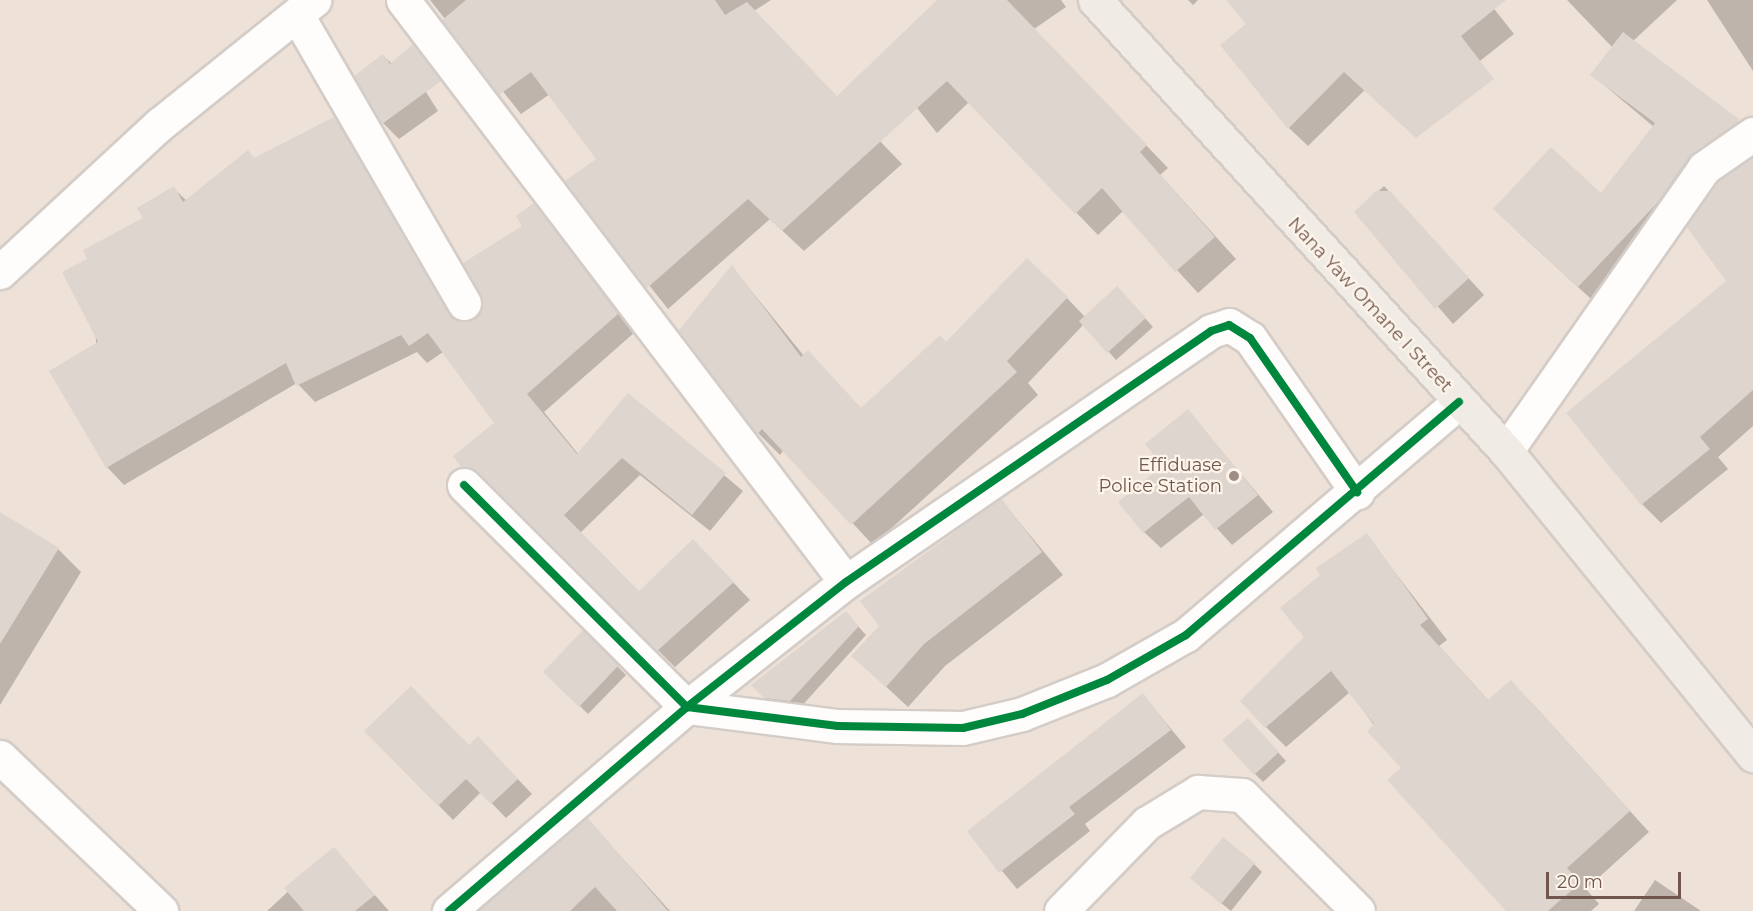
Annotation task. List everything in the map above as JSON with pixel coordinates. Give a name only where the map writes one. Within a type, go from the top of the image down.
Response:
[{"type":"main road","name":"Nana Yaw Omane I Street","points":[[1095,0],[1506,451],[1753,755]]},
{"type":"street","points":[[404,0],[846,582]]},
{"type":"street","points":[[0,272],[160,124],[305,7],[464,303]]},
{"type":"street","points":[[1506,451],[1704,168],[1753,134]]},
{"type":"street","points":[[449,911],[687,706],[846,582],[1202,337],[1229,325],[1250,338],[1358,492]]},
{"type":"street","points":[[464,485],[687,706],[849,726],[963,728],[1022,714],[1107,680],[1186,635],[1358,492],[1460,402]]},
{"type":"street","points":[[0,757],[161,911]]},
{"type":"street","points":[[1061,911],[1146,823],[1198,792],[1242,795],[1358,911]]},
{"type":"shaded area","points":[[0,0],[1753,0],[1753,911],[0,911]]},
{"type":"building","points":[[466,0],[715,0],[725,15],[747,2],[837,96],[937,0],[1007,0],[1147,145],[1140,152],[1215,237],[1175,272],[1102,188],[1075,214],[947,81],[782,231],[748,199],[646,289],[565,181],[596,159],[531,72],[499,95],[442,20]]},
{"type":"building","points":[[1226,0],[1506,0],[1461,36],[1494,79],[1416,138],[1344,72],[1288,129],[1220,45],[1246,24]]},
{"type":"building","points":[[1623,32],[1740,120],[1689,157],[1658,202],[1578,287],[1493,209],[1551,147],[1601,193],[1655,123],[1590,75]]},
{"type":"building","points":[[413,44],[441,81],[382,124],[354,76],[383,54],[390,64]]},
{"type":"building","points":[[334,117],[454,319],[473,319],[483,304],[463,263],[522,226],[516,216],[534,203],[618,314],[527,394],[577,454],[628,393],[726,473],[692,515],[622,458],[564,515],[639,591],[693,539],[734,582],[657,651],[477,472],[461,467],[453,456],[494,423],[428,333],[409,346],[401,335],[296,386],[286,363],[106,468],[49,371],[98,342],[62,272],[87,259],[83,250],[143,218],[137,208],[174,186],[183,202],[248,150],[254,158]]},
{"type":"building","points":[[1753,157],[1753,390],[1700,437],[1710,449],[1641,505],[1566,413],[1726,281],[1686,226],[1717,182]]},
{"type":"building","points":[[1376,191],[1390,191],[1469,278],[1435,309],[1354,212]]},
{"type":"building","points":[[1027,258],[1068,297],[1007,361],[1017,372],[851,525],[762,429],[757,435],[678,331],[732,265],[801,357],[808,350],[861,408],[940,335],[946,342]]},
{"type":"building","points":[[1117,286],[1146,318],[1107,353],[1079,321]]},
{"type":"building","points":[[1188,409],[1258,495],[1215,530],[1189,497],[1143,533],[1118,502],[1162,466],[1145,444]]},
{"type":"building","points":[[1001,498],[1042,552],[924,644],[886,687],[851,656],[879,626],[860,601]]},
{"type":"building","points":[[0,512],[59,548],[0,644]]},
{"type":"building","points":[[1367,533],[1428,619],[1420,625],[1488,700],[1511,680],[1630,811],[1567,868],[1580,883],[1548,911],[1506,911],[1387,780],[1401,768],[1367,731],[1374,724],[1331,671],[1265,728],[1240,701],[1304,637],[1280,608],[1320,575],[1316,568]]},
{"type":"building","points":[[846,611],[859,626],[790,701],[764,698],[751,685]]},
{"type":"building","points":[[583,630],[619,665],[579,707],[543,672]]},
{"type":"building","points":[[411,686],[469,745],[478,736],[518,779],[491,804],[466,779],[438,806],[364,731]]},
{"type":"building","points":[[1143,693],[1171,730],[1069,807],[1075,814],[999,873],[967,831]]},
{"type":"building","points":[[1248,718],[1279,752],[1254,775],[1222,740]]},
{"type":"building","points":[[587,817],[668,911],[617,911],[595,887],[570,911],[479,911]]},
{"type":"building","points":[[1223,837],[1255,863],[1221,904],[1190,878]]},
{"type":"building","points":[[334,847],[375,895],[355,911],[304,911],[284,888]]},
{"type":"cycle path","points":[[449,911],[687,707],[846,582],[1211,331],[1229,325],[1250,338],[1357,492]]},
{"type":"cycle path","points":[[464,485],[687,707],[838,726],[963,728],[1022,714],[1107,680],[1186,635],[1459,402]]},
{"type":"place","name":"Effiduase Police Station","points":[[1234,476]]}]
